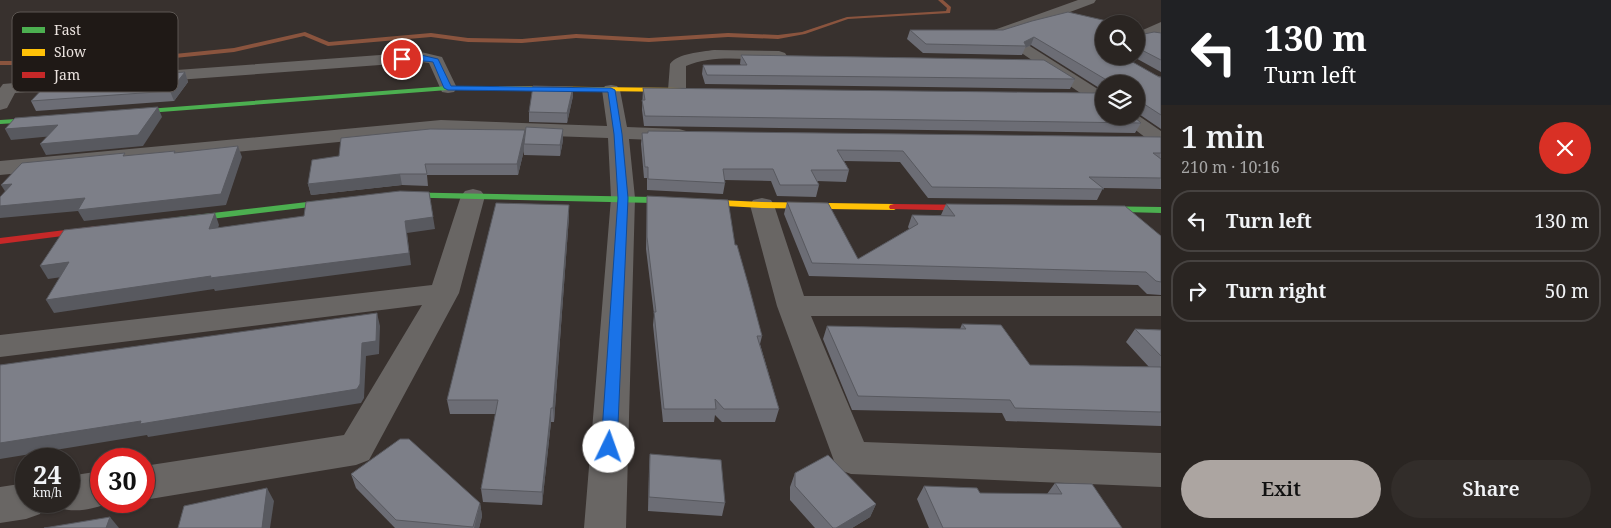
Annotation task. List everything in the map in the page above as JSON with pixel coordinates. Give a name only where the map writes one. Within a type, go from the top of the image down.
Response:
[{"type":"street","points":[[981,33],[1000,33],[1090,0]]},
{"type":"street","points":[[1056,11],[1084,18]]},
{"type":"street","points":[[1145,30],[1158,31]]},
{"type":"street","points":[[1145,35],[1158,31]]},
{"type":"street","points":[[1000,33],[1095,96]]},
{"type":"street","points":[[110,114],[448,88],[682,90],[678,64],[692,58],[709,55],[798,57]]},
{"type":"street","points":[[178,75],[421,57],[436,60],[448,88]]},
{"type":"street","points":[[1015,61],[1045,62]]},
{"type":"street","points":[[0,104],[9,88],[12,88]]},
{"type":"street","points":[[605,528],[623,198],[618,134],[611,90]]},
{"type":"street","points":[[1076,96],[1095,98]]},
{"type":"street","points":[[0,122],[60,118]]},
{"type":"street","points":[[1139,125],[1161,141]]},
{"type":"street","points":[[0,168],[441,126],[618,134],[697,135]]},
{"type":"street","points":[[1131,141],[1161,141]]},
{"type":"street","points":[[382,196],[402,194],[623,198],[762,206],[991,208]]},
{"type":"street","points":[[155,480],[356,449],[444,293],[473,196]]},
{"type":"street","points":[[167,221],[353,199]]},
{"type":"street","points":[[762,206],[792,306],[851,458],[1161,470]]},
{"type":"street","points":[[1081,209],[1161,210]]},
{"type":"street","points":[[0,241],[108,228]]},
{"type":"street","points":[[0,346],[444,293]]},
{"type":"street","points":[[792,306],[1161,306]]},
{"type":"street","points":[[0,505],[15,503]]},
{"type":"building","points":[[1068,12],[1095,18],[1095,65],[1138,65],[1161,77],[1161,115],[1145,105],[1145,75],[1098,75],[1034,37],[1024,42],[1026,46],[926,44],[910,30],[1003,30]]},
{"type":"building","points":[[1161,33],[1161,60],[1145,52],[1145,34]]},
{"type":"building","points":[[741,55],[1044,60],[1075,79],[707,75],[703,65],[747,65]]},
{"type":"building","points":[[185,72],[178,81],[178,73]]},
{"type":"building","points":[[533,86],[573,87],[567,113],[529,112]]},
{"type":"building","points":[[643,88],[1095,93],[1095,122],[645,116],[642,100],[645,100]]},
{"type":"building","points":[[40,92],[156,92],[31,101]]},
{"type":"building","points":[[158,107],[138,135],[40,144],[58,125],[5,129],[15,118]]},
{"type":"building","points":[[526,127],[563,129],[560,145],[524,144]]},
{"type":"building","points":[[430,129],[525,130],[517,164],[425,164],[427,174],[400,174],[308,184],[312,160],[339,156],[341,138]]},
{"type":"building","points":[[648,131],[1161,137],[1161,153],[1153,153],[1161,159],[1161,178],[1089,177],[1104,189],[932,187],[903,151],[837,150],[849,170],[811,170],[819,185],[780,185],[773,169],[723,169],[725,183],[648,179],[648,167],[645,167],[642,133],[648,133]]},
{"type":"building","points":[[238,146],[221,194],[78,210],[85,198],[0,206],[0,197],[12,184],[1,185],[22,163],[125,153],[123,156],[175,151],[174,153]]},
{"type":"building","points":[[400,191],[429,192],[433,217],[405,221],[409,253],[210,278],[211,276],[46,300],[69,262],[40,266],[64,230],[215,213],[209,229],[304,216],[306,202]]},
{"type":"building","points":[[647,196],[728,200],[735,245],[737,245],[762,336],[757,336],[779,409],[724,409],[715,399],[716,409],[664,409],[654,312],[656,312],[647,237]]},
{"type":"building","points":[[787,202],[828,203],[858,259],[918,224],[912,215],[955,216],[946,204],[1125,206],[1161,236],[1161,282],[1156,281],[1146,272],[812,263]]},
{"type":"building","points":[[496,203],[569,205],[553,408],[551,408],[542,492],[481,489],[498,400],[447,400]]},
{"type":"building","points":[[377,313],[376,341],[362,343],[360,384],[357,389],[140,424],[141,421],[0,443],[0,365]]},
{"type":"building","points":[[962,324],[1001,325],[1030,365],[1161,367],[1161,412],[1015,408],[1010,400],[858,396],[827,326],[966,329]]},
{"type":"building","points":[[1135,329],[1161,330],[1161,356]]},
{"type":"building","points":[[400,439],[409,439],[480,503],[473,527],[396,520],[351,474]]},
{"type":"building","points":[[650,454],[721,460],[725,503],[649,497]]},
{"type":"building","points":[[828,455],[876,504],[836,528],[833,528],[795,486],[795,473]]},
{"type":"building","points":[[1055,483],[1092,484],[1122,528],[943,528],[924,486],[977,488],[980,493],[1062,494]]},
{"type":"building","points":[[267,488],[262,528],[178,528],[184,506]]},
{"type":"building","points":[[110,517],[106,528],[44,528]]},
{"type":"waterway","points":[[178,56],[234,50],[305,34],[328,44],[431,35],[468,40],[522,41],[576,36],[649,40],[728,35],[778,37],[803,33],[847,18],[948,12],[949,8],[940,0]]},
{"type":"waterway","points":[[0,63],[12,63]]},
{"type":"traffic: fast","points":[[121,113],[448,88],[502,88]]},
{"type":"traffic: fast","points":[[0,122],[48,119]]},
{"type":"traffic: fast","points":[[391,195],[654,200]]},
{"type":"traffic: fast","points":[[178,220],[341,201]]},
{"type":"traffic: fast","points":[[1091,209],[1161,210]]},
{"type":"traffic: slow","points":[[502,88],[680,90]]},
{"type":"traffic: slow","points":[[654,200],[762,205],[894,207]]},
{"type":"traffic: jam","points":[[894,207],[981,208]]},
{"type":"traffic: jam","points":[[0,241],[98,229]]},
{"type":"route","points":[[402,59],[421,57],[436,60],[448,88],[611,90],[618,134],[623,198],[609,447]]}]
